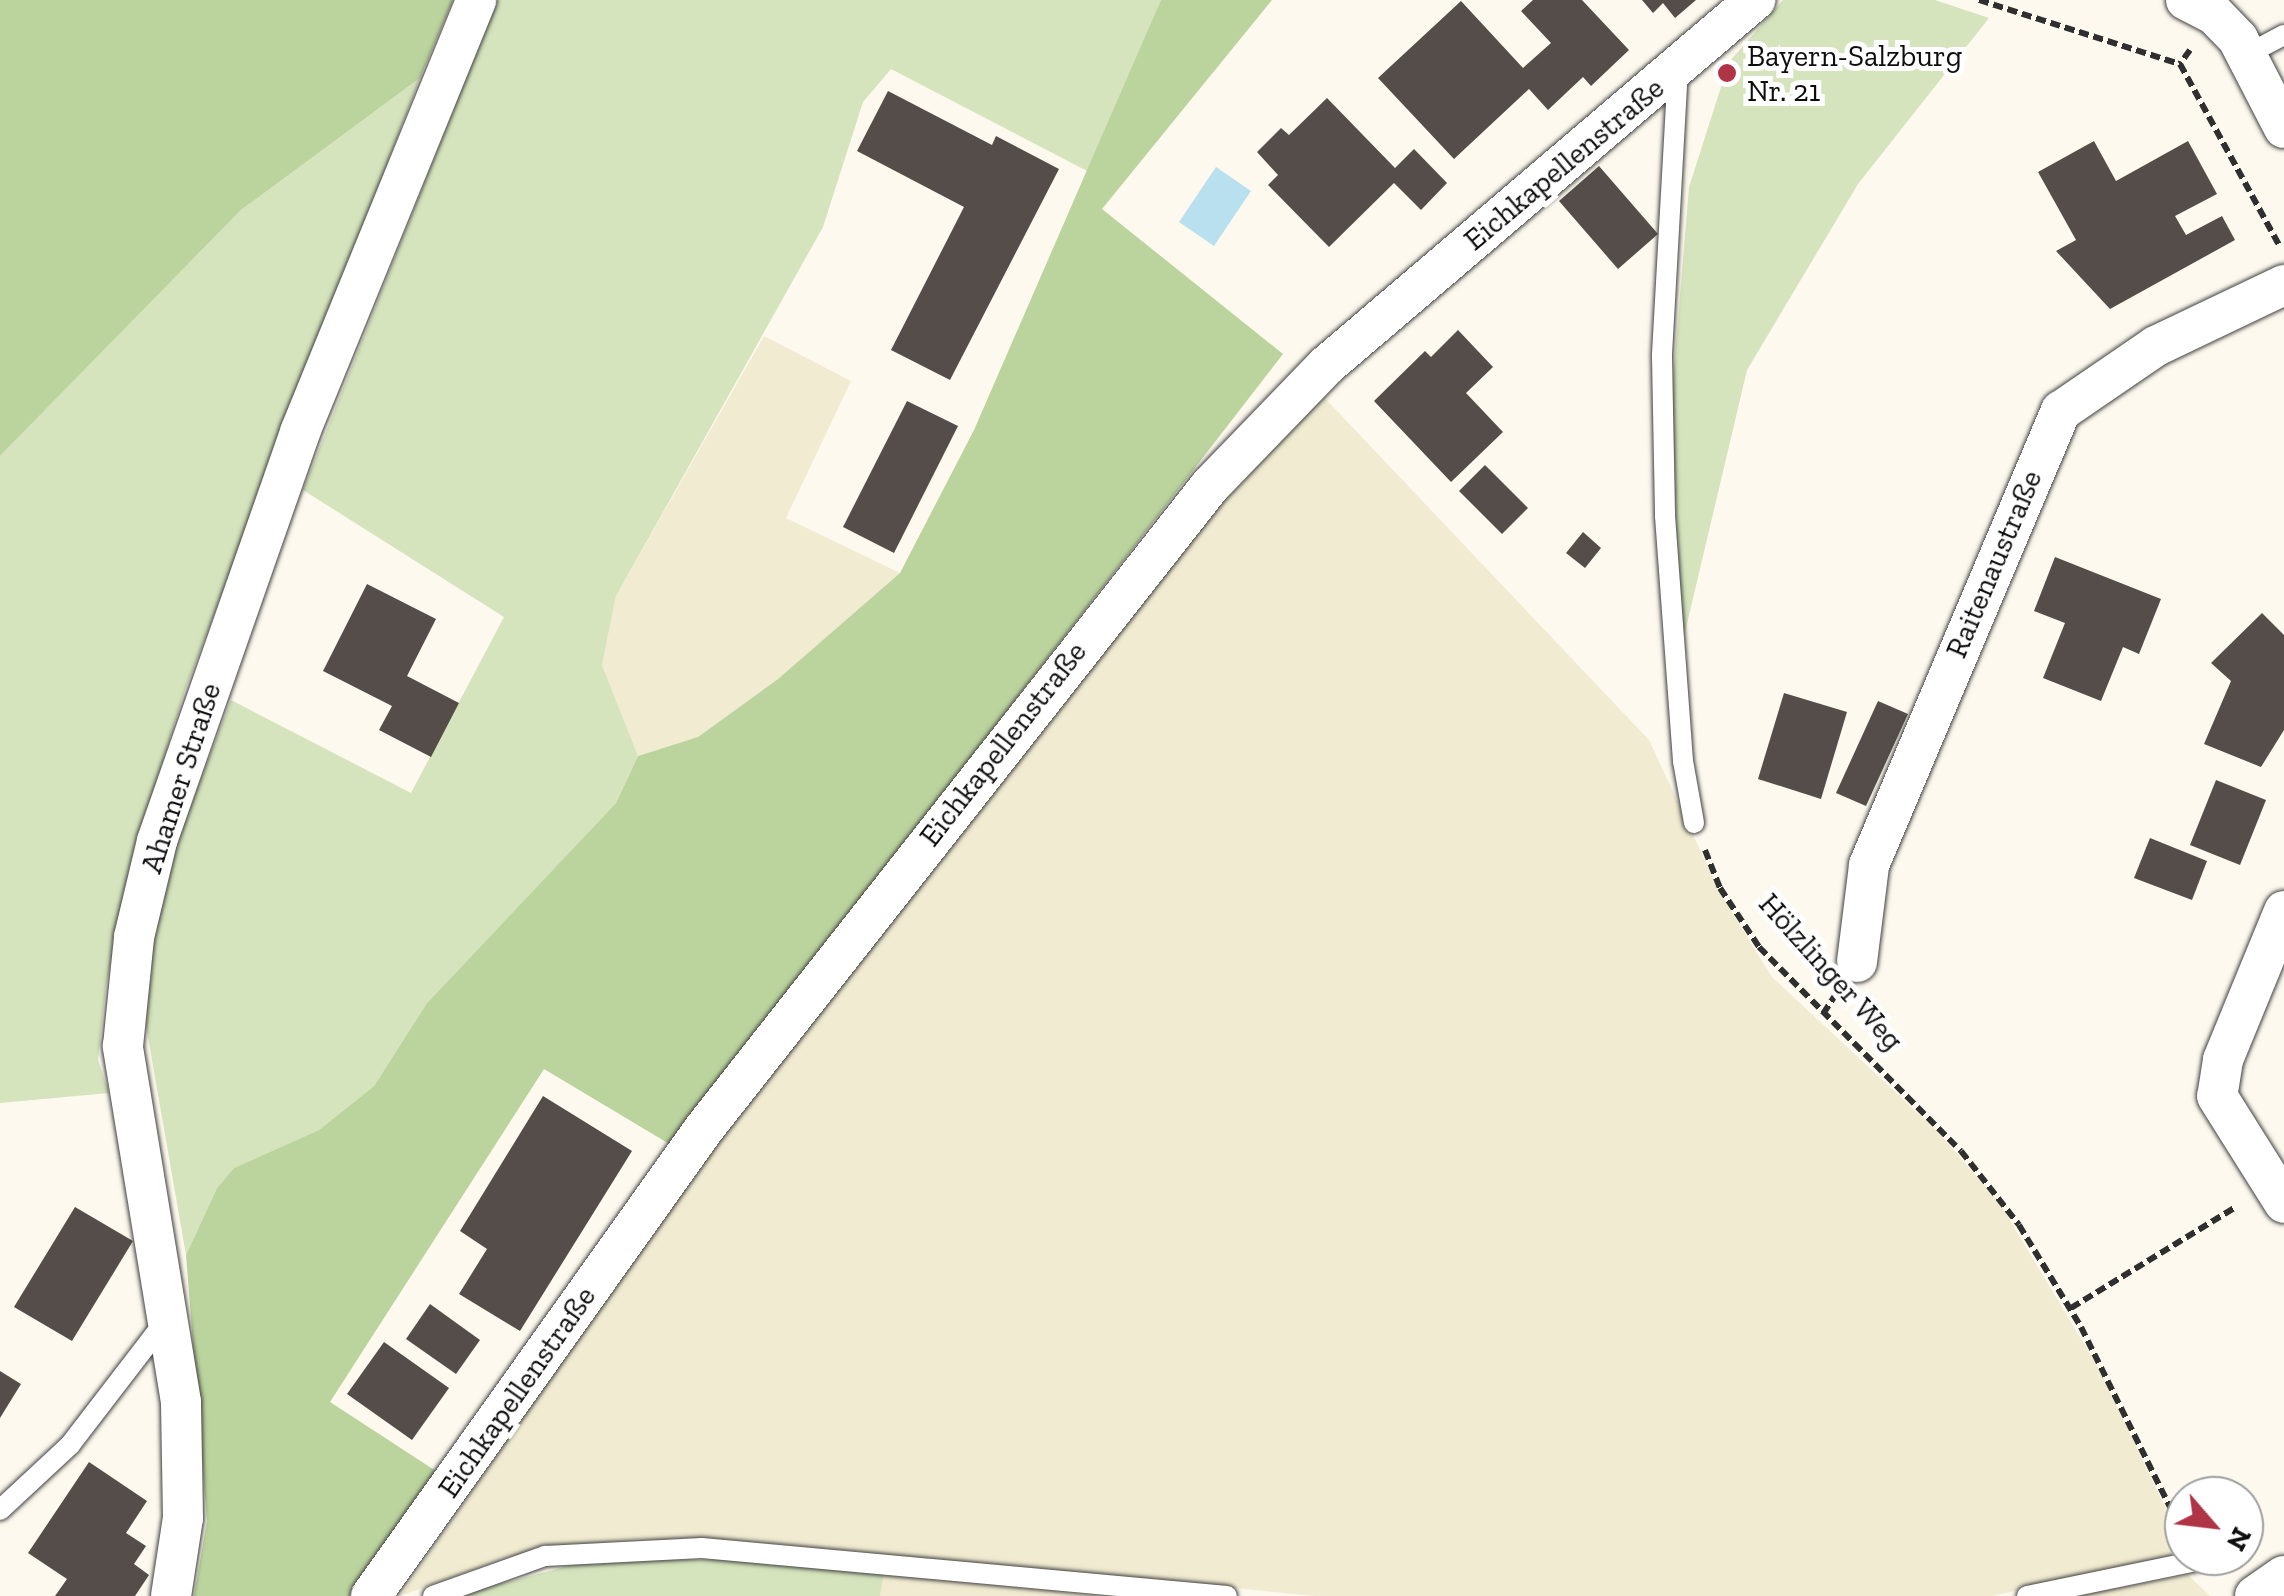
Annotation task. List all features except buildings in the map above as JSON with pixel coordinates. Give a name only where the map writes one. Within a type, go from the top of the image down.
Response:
[{"type":"street","name":"Ahamer Straße","points":[[171,1596],[183,1518],[180,1402],[170,1315],[123,1046],[134,938],[157,841],[300,432],[476,0]]},
{"type":"street","name":"Eichkapellenstraße","points":[[371,1596],[703,1130],[1210,486],[1327,365],[1755,0]]},
{"type":"street","points":[[2200,7],[2246,55],[2284,128]]},
{"type":"street","name":"Raitenaustraße","points":[[1856,962],[1869,865],[2061,411],[2156,346],[2284,285]]},
{"type":"street","points":[[2280,1188],[2218,1096],[2223,1060],[2284,911]]},
{"type":"street","points":[[2256,1596],[2284,1576]]},
{"type":"lane","points":[[2246,55],[2284,34]]},
{"type":"lane","points":[[1678,68],[1662,357],[1666,535],[1683,761],[1694,823]]},
{"type":"lane","points":[[0,1510],[70,1445],[170,1315]]},
{"type":"lane","points":[[433,1596],[544,1556],[702,1548],[1227,1596]]},
{"type":"lane","points":[[2027,1596],[2164,1568]]},
{"type":"path","points":[[1979,0],[2180,64],[2284,254]]},
{"type":"path","points":[[2180,64],[2200,7]]},
{"type":"path","name":"Hölzlinger Weg","points":[[1694,823],[1720,888],[1759,947],[1960,1151],[2019,1224],[2071,1308],[2164,1494]]},
{"type":"path","points":[[2071,1308],[2280,1188]]},
{"type":"shaded area","points":[[764,336],[851,381],[786,518],[900,573],[778,679],[698,737],[638,756],[602,665],[616,596]]},
{"type":"shaded area","points":[[1320,393],[1649,740],[1721,895],[1772,977],[1936,1130],[1999,1202],[2099,1369],[2164,1505],[2164,1559],[1992,1596],[1315,1596],[780,1544],[635,1539],[507,1557],[400,1596],[727,1122],[1217,498]]},
{"type":"shaded area","points":[[884,1573],[1097,1596],[880,1596]]},
{"type":"shaded area","points":[[2189,1576],[2210,1596],[2076,1596]]},
{"type":"green space","points":[[0,0],[453,0],[420,78],[241,210],[0,456]]},
{"type":"green space","points":[[497,0],[1161,0],[1089,172],[891,69],[863,102],[823,227],[616,596],[602,665],[638,756],[616,803],[427,1003],[374,1086],[319,1130],[234,1168],[217,1188],[186,1255],[145,1020],[152,943],[175,847],[231,700],[411,793],[504,617],[303,490]]},
{"type":"green space","points":[[1161,0],[1272,0],[1102,209],[1283,354],[671,1145],[544,1069],[330,1402],[442,1475],[354,1596],[194,1596],[207,1521],[186,1255],[217,1188],[234,1168],[319,1130],[374,1086],[427,1003],[616,803],[638,756],[698,737],[778,679],[900,573],[974,430]]},
{"type":"green space","points":[[1783,0],[1935,0],[1989,18],[1858,184],[1747,370],[1682,645],[1671,405],[1689,187],[1729,62]]},
{"type":"green space","points":[[420,78],[184,693],[129,871],[106,986],[98,1060],[109,1093],[0,1103],[0,456],[241,210]]},
{"type":"green space","points":[[594,1559],[727,1560],[884,1573],[880,1596],[455,1596]]},
{"type":"water","points":[[1216,167],[1251,191],[1214,246],[1179,222]]},
{"type":"place","name":"Bayern-Salzburg Nr. 21","points":[[1727,73]]}]
